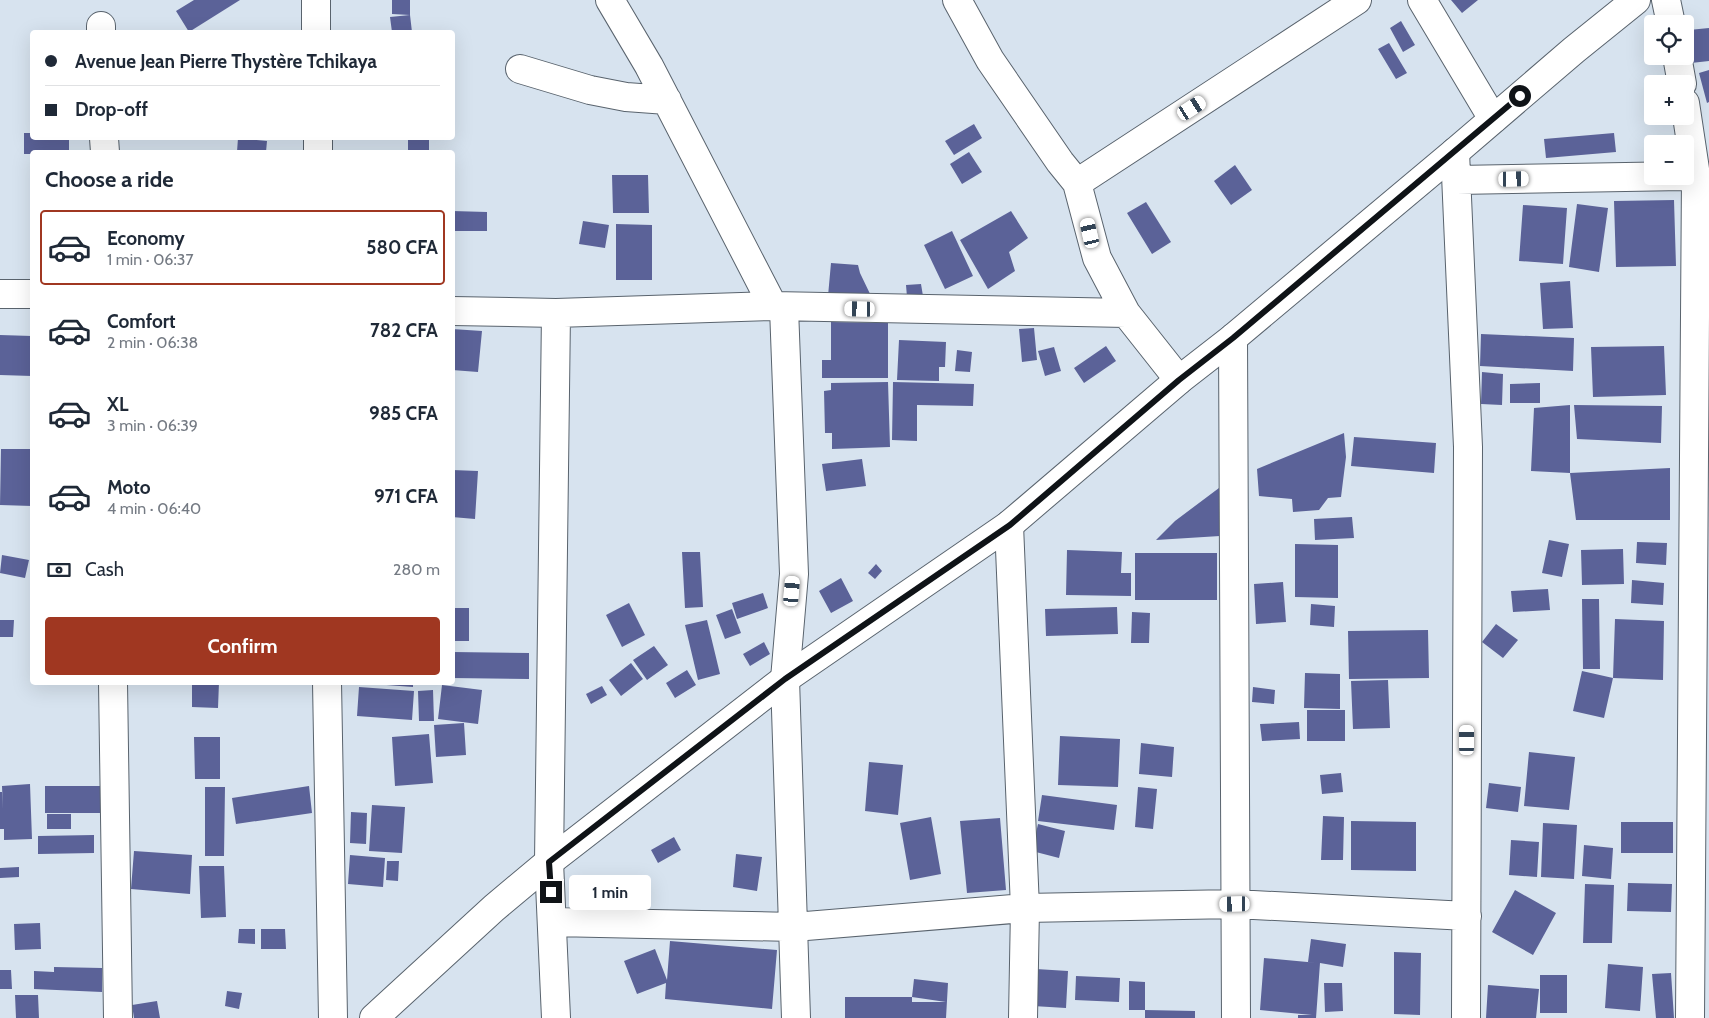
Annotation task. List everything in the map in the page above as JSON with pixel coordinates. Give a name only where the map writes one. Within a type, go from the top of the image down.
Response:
[{"type":"street","points":[[316,0],[316,30]]},
{"type":"street","points":[[610,0],[667,100],[779,307],[794,574],[785,679],[796,1018]]},
{"type":"street","points":[[958,0],[990,60],[1060,162],[1077,183],[1097,258],[1126,313],[1179,380]]},
{"type":"street","points":[[1077,183],[1357,0]]},
{"type":"street","points":[[1422,0],[1493,119]]},
{"type":"street","points":[[374,1018],[494,908],[549,862],[785,679],[1010,525],[1179,380],[1233,338],[1574,50],[1636,0]]},
{"type":"street","points":[[1666,0],[1669,15]]},
{"type":"street","points":[[520,69],[590,90],[626,97],[667,100]]},
{"type":"street","points":[[1455,152],[1468,447],[1466,1018]]},
{"type":"street","points":[[1457,180],[1644,177]]},
{"type":"street","points":[[1690,1018],[1700,811],[1701,399],[1693,185]]},
{"type":"street","points":[[0,294],[30,294]]},
{"type":"street","points":[[455,311],[556,313],[779,307],[1126,313]]},
{"type":"street","points":[[556,313],[549,862],[556,1018]]},
{"type":"street","points":[[1233,338],[1236,1018]]},
{"type":"street","points":[[1010,525],[1025,908],[1023,1018]]},
{"type":"street","points":[[113,685],[118,1018]]},
{"type":"street","points":[[327,685],[333,1018]]},
{"type":"street","points":[[553,922],[794,926],[1025,908],[1235,904],[1466,916]]},
{"type":"building","points":[[194,0],[240,0],[192,30],[188,30],[176,11]]},
{"type":"building","points":[[392,0],[410,0],[410,15],[392,14]]},
{"type":"building","points":[[1451,0],[1478,0],[1462,13]]},
{"type":"building","points":[[410,15],[412,30],[392,30],[390,17]]},
{"type":"building","points":[[1401,21],[1415,45],[1403,52],[1390,28]]},
{"type":"building","points":[[1709,28],[1709,61],[1694,63],[1694,30]]},
{"type":"building","points":[[1389,43],[1407,73],[1396,79],[1378,49]]},
{"type":"building","points":[[1709,70],[1709,102],[1707,103],[1699,73]]},
{"type":"building","points":[[974,124],[982,138],[954,155],[945,141]]},
{"type":"building","points":[[24,133],[30,133],[30,140],[69,140],[69,150],[30,150],[30,154],[24,154]]},
{"type":"building","points":[[1614,133],[1616,152],[1546,158],[1544,139]]},
{"type":"building","points":[[238,140],[267,141],[266,150],[237,150]]},
{"type":"building","points":[[408,140],[429,140],[429,150],[408,150]]},
{"type":"building","points":[[969,152],[982,172],[962,184],[950,164]]},
{"type":"building","points":[[1235,165],[1252,190],[1231,205],[1214,181]]},
{"type":"building","points":[[612,175],[648,175],[649,213],[613,213]]},
{"type":"building","points":[[1674,200],[1676,266],[1616,267],[1614,201]]},
{"type":"building","points":[[1146,202],[1171,242],[1152,254],[1127,213]]},
{"type":"building","points":[[1577,204],[1608,208],[1599,272],[1569,267]]},
{"type":"building","points":[[1523,205],[1567,208],[1563,264],[1519,261]]},
{"type":"building","points":[[455,211],[487,212],[487,231],[455,231]]},
{"type":"building","points":[[1011,211],[1028,238],[1009,252],[1015,271],[988,289],[960,240]]},
{"type":"building","points":[[583,221],[609,225],[605,248],[579,244]]},
{"type":"building","points":[[616,224],[652,225],[652,280],[616,280]]},
{"type":"building","points":[[952,231],[973,276],[945,289],[924,245]]},
{"type":"building","points":[[831,263],[858,265],[872,298],[828,296]]},
{"type":"building","points":[[1570,281],[1573,328],[1543,329],[1540,283]]},
{"type":"building","points":[[921,284],[923,296],[907,297],[906,285]]},
{"type":"building","points":[[831,322],[888,323],[888,378],[822,378],[822,360],[831,360]]},
{"type":"building","points":[[1034,328],[1037,360],[1022,362],[1019,329]]},
{"type":"building","points":[[455,329],[482,331],[478,372],[455,370]]},
{"type":"building","points":[[1481,334],[1574,338],[1573,371],[1480,366]]},
{"type":"building","points":[[0,335],[30,336],[30,376],[0,375]]},
{"type":"building","points":[[899,340],[946,342],[945,367],[939,367],[939,381],[897,380]]},
{"type":"building","points":[[1106,346],[1116,361],[1084,383],[1074,368]]},
{"type":"building","points":[[1664,346],[1666,395],[1593,397],[1591,347]]},
{"type":"building","points":[[1054,347],[1061,371],[1045,376],[1038,351]]},
{"type":"building","points":[[957,350],[972,352],[970,372],[955,371]]},
{"type":"building","points":[[1482,372],[1503,374],[1502,405],[1481,404]]},
{"type":"building","points":[[888,382],[890,447],[832,449],[832,433],[825,433],[824,391],[831,390],[831,383]]},
{"type":"building","points":[[893,382],[974,384],[973,406],[917,405],[917,441],[892,440]]},
{"type":"building","points":[[1540,383],[1540,403],[1510,403],[1510,384]]},
{"type":"building","points":[[1570,405],[1570,473],[1531,471],[1534,408]]},
{"type":"building","points":[[1574,405],[1662,406],[1661,443],[1577,439]]},
{"type":"building","points":[[1344,433],[1346,457],[1341,497],[1328,498],[1319,510],[1293,512],[1292,499],[1259,496],[1257,469]]},
{"type":"building","points":[[1354,437],[1436,443],[1434,473],[1351,466]]},
{"type":"building","points":[[1,449],[30,449],[30,506],[0,505]]},
{"type":"building","points":[[862,459],[866,486],[826,491],[822,464]]},
{"type":"building","points":[[1670,468],[1670,520],[1576,520],[1570,473]]},
{"type":"building","points":[[455,470],[478,471],[475,519],[455,517]]},
{"type":"building","points":[[1219,488],[1220,536],[1156,540],[1175,521]]},
{"type":"building","points":[[1352,517],[1354,538],[1315,540],[1314,519]]},
{"type":"building","points":[[1549,540],[1569,544],[1562,577],[1542,573]]},
{"type":"building","points":[[1637,542],[1667,543],[1666,565],[1636,563]]},
{"type":"building","points":[[1295,544],[1338,545],[1338,598],[1295,597]]},
{"type":"building","points":[[1623,549],[1624,584],[1582,585],[1581,550]]},
{"type":"building","points":[[1067,550],[1122,552],[1121,573],[1131,573],[1131,596],[1066,595]]},
{"type":"building","points":[[682,552],[700,552],[703,607],[685,608]]},
{"type":"building","points":[[1135,553],[1217,553],[1217,600],[1135,600]]},
{"type":"building","points":[[2,555],[29,560],[25,578],[0,573]]},
{"type":"building","points":[[876,564],[882,571],[875,579],[868,573]]},
{"type":"building","points":[[841,578],[853,601],[831,613],[819,591]]},
{"type":"building","points":[[1632,580],[1664,583],[1663,605],[1631,603]]},
{"type":"building","points":[[1283,582],[1286,622],[1256,624],[1254,584]]},
{"type":"building","points":[[1548,589],[1550,610],[1513,612],[1511,591]]},
{"type":"building","points":[[763,593],[768,608],[737,619],[732,603]]},
{"type":"building","points":[[1582,599],[1599,599],[1600,669],[1583,669]]},
{"type":"building","points":[[629,603],[645,635],[622,647],[606,615]]},
{"type":"building","points":[[1311,604],[1335,606],[1334,627],[1310,625]]},
{"type":"building","points":[[1117,607],[1118,634],[1046,636],[1045,609]]},
{"type":"building","points":[[455,608],[469,608],[469,641],[455,641]]},
{"type":"building","points":[[732,609],[741,633],[725,639],[716,615]]},
{"type":"building","points":[[1132,612],[1150,613],[1149,643],[1131,643]]},
{"type":"building","points":[[1615,619],[1664,621],[1663,680],[1613,678]]},
{"type":"building","points":[[0,620],[14,620],[13,637],[0,637]]},
{"type":"building","points":[[707,620],[720,674],[698,680],[685,625]]},
{"type":"building","points":[[1496,624],[1518,640],[1503,658],[1482,642]]},
{"type":"building","points":[[1428,630],[1429,678],[1349,679],[1348,631]]},
{"type":"building","points":[[764,642],[770,654],[750,666],[743,654]]},
{"type":"building","points":[[654,646],[668,665],[647,680],[633,660]]},
{"type":"building","points":[[455,652],[529,653],[529,679],[455,678]]},
{"type":"building","points":[[631,663],[643,679],[621,696],[609,680]]},
{"type":"building","points":[[687,670],[696,685],[675,698],[666,683]]},
{"type":"building","points":[[1582,671],[1613,678],[1604,718],[1573,711]]},
{"type":"building","points":[[1305,673],[1340,674],[1340,709],[1304,708]]},
{"type":"building","points":[[1388,680],[1390,728],[1353,729],[1351,681]]},
{"type":"building","points":[[192,685],[219,685],[218,708],[192,707]]},
{"type":"building","points":[[386,685],[413,685],[413,687]]},
{"type":"building","points":[[442,685],[482,690],[478,724],[438,719]]},
{"type":"building","points":[[602,686],[607,695],[591,704],[586,694]]},
{"type":"building","points":[[359,687],[414,691],[412,720],[357,716]]},
{"type":"building","points":[[1253,687],[1275,690],[1274,704],[1252,702]]},
{"type":"building","points":[[433,690],[434,721],[419,721],[418,691]]},
{"type":"building","points":[[1307,710],[1345,710],[1345,741],[1307,741]]},
{"type":"building","points":[[1299,722],[1300,739],[1262,741],[1260,724]]},
{"type":"building","points":[[464,723],[466,755],[436,757],[434,725]]},
{"type":"building","points":[[429,734],[433,783],[395,786],[392,737]]},
{"type":"building","points":[[1060,736],[1120,739],[1118,787],[1058,785]]},
{"type":"building","points":[[194,737],[220,737],[220,779],[195,779]]},
{"type":"building","points":[[1141,743],[1174,747],[1172,777],[1139,774]]},
{"type":"building","points":[[1529,752],[1575,757],[1569,810],[1524,806]]},
{"type":"building","points":[[869,762],[903,765],[898,815],[865,811]]},
{"type":"building","points":[[1341,773],[1343,792],[1322,794],[1320,775]]},
{"type":"building","points":[[1489,783],[1521,787],[1518,812],[1486,808]]},
{"type":"building","points":[[30,784],[32,839],[4,840],[4,829],[0,829],[0,792],[2,792],[3,809],[2,786]]},
{"type":"building","points":[[45,786],[100,786],[100,813],[45,813]]},
{"type":"building","points":[[309,786],[312,813],[236,824],[232,798]]},
{"type":"building","points":[[205,787],[225,787],[224,856],[205,856]]},
{"type":"building","points":[[1138,787],[1157,789],[1153,829],[1135,827]]},
{"type":"building","points":[[1042,795],[1117,805],[1114,830],[1038,821]]},
{"type":"building","points":[[372,805],[405,807],[402,853],[369,851]]},
{"type":"building","points":[[351,812],[367,813],[366,844],[350,843]]},
{"type":"building","points":[[47,814],[71,814],[71,829],[47,829]]},
{"type":"building","points":[[1323,816],[1344,817],[1343,860],[1321,860]]},
{"type":"building","points":[[931,817],[941,874],[910,880],[900,823]]},
{"type":"building","points":[[1000,818],[1006,890],[967,893],[960,821]]},
{"type":"building","points":[[1351,821],[1416,822],[1416,871],[1351,870]]},
{"type":"building","points":[[1621,822],[1673,822],[1673,853],[1621,853]]},
{"type":"building","points":[[1543,823],[1577,825],[1574,879],[1541,877]]},
{"type":"building","points":[[1038,824],[1065,831],[1059,858],[1032,851]]},
{"type":"building","points":[[94,835],[94,853],[38,854],[38,836]]},
{"type":"building","points":[[674,837],[681,850],[658,863],[651,850]]},
{"type":"building","points":[[1511,840],[1539,842],[1537,877],[1509,875]]},
{"type":"building","points":[[1584,845],[1613,848],[1611,879],[1582,876]]},
{"type":"building","points":[[134,851],[192,855],[190,894],[131,889]]},
{"type":"building","points":[[736,854],[762,857],[757,891],[733,887]]},
{"type":"building","points":[[350,855],[385,858],[383,887],[348,884]]},
{"type":"building","points":[[387,861],[399,861],[398,881],[386,880]]},
{"type":"building","points":[[199,866],[224,866],[226,917],[201,918]]},
{"type":"building","points":[[19,867],[19,877],[0,878],[0,868]]},
{"type":"building","points":[[625,875],[627,891],[616,892],[614,876]]},
{"type":"building","points":[[1628,883],[1672,884],[1671,912],[1627,911]]},
{"type":"building","points":[[1585,884],[1614,885],[1612,943],[1583,943]]},
{"type":"building","points":[[1515,890],[1556,913],[1533,955],[1492,932]]},
{"type":"building","points":[[40,923],[41,949],[15,950],[14,924]]},
{"type":"building","points":[[239,929],[255,929],[255,944],[238,943]]},
{"type":"building","points":[[261,929],[285,929],[286,949],[261,949]]},
{"type":"building","points":[[1311,939],[1346,944],[1343,967],[1320,963],[1316,1018],[1298,1018],[1298,1015],[1312,1015],[1260,1010],[1264,958],[1318,963],[1308,962]]},
{"type":"building","points":[[670,941],[777,950],[772,1009],[665,999],[666,983],[637,994],[624,961],[655,949],[667,980]]},
{"type":"building","points":[[1394,952],[1421,953],[1420,1015],[1394,1014]]},
{"type":"building","points":[[1608,964],[1643,967],[1640,1011],[1605,1008]]},
{"type":"building","points":[[54,967],[102,968],[102,992],[34,989],[34,971],[54,972]]},
{"type":"building","points":[[1036,969],[1068,971],[1066,1008],[1033,1006]]},
{"type":"building","points":[[0,970],[11,970],[12,989],[0,989]]},
{"type":"building","points":[[1671,973],[1674,1018],[1656,1018],[1652,974]]},
{"type":"building","points":[[1540,975],[1567,975],[1567,1013],[1540,1013]]},
{"type":"building","points":[[1076,976],[1120,978],[1119,1002],[1075,1000]]},
{"type":"building","points":[[914,979],[948,983],[946,1018],[845,1018],[845,997],[912,997]],"holes":[[[912,997],[946,1002],[912,1002]]]},
{"type":"building","points":[[1129,981],[1145,982],[1145,1010],[1129,1010]]},
{"type":"building","points":[[1324,983],[1342,983],[1343,1011],[1325,1012]]},
{"type":"building","points":[[1488,985],[1539,989],[1536,1018],[1486,1018]]},
{"type":"building","points":[[227,991],[242,993],[239,1009],[225,1006]]},
{"type":"building","points":[[15,995],[38,995],[39,1018],[16,1018]]},
{"type":"building","points":[[157,1001],[160,1018],[134,1018],[132,1005]]},
{"type":"building","points":[[1145,1010],[1195,1011],[1195,1018],[1145,1018]]},
{"type":"route","points":[[551,892],[549,862],[785,679],[1010,525],[1179,380],[1233,338],[1520,96]]}]
